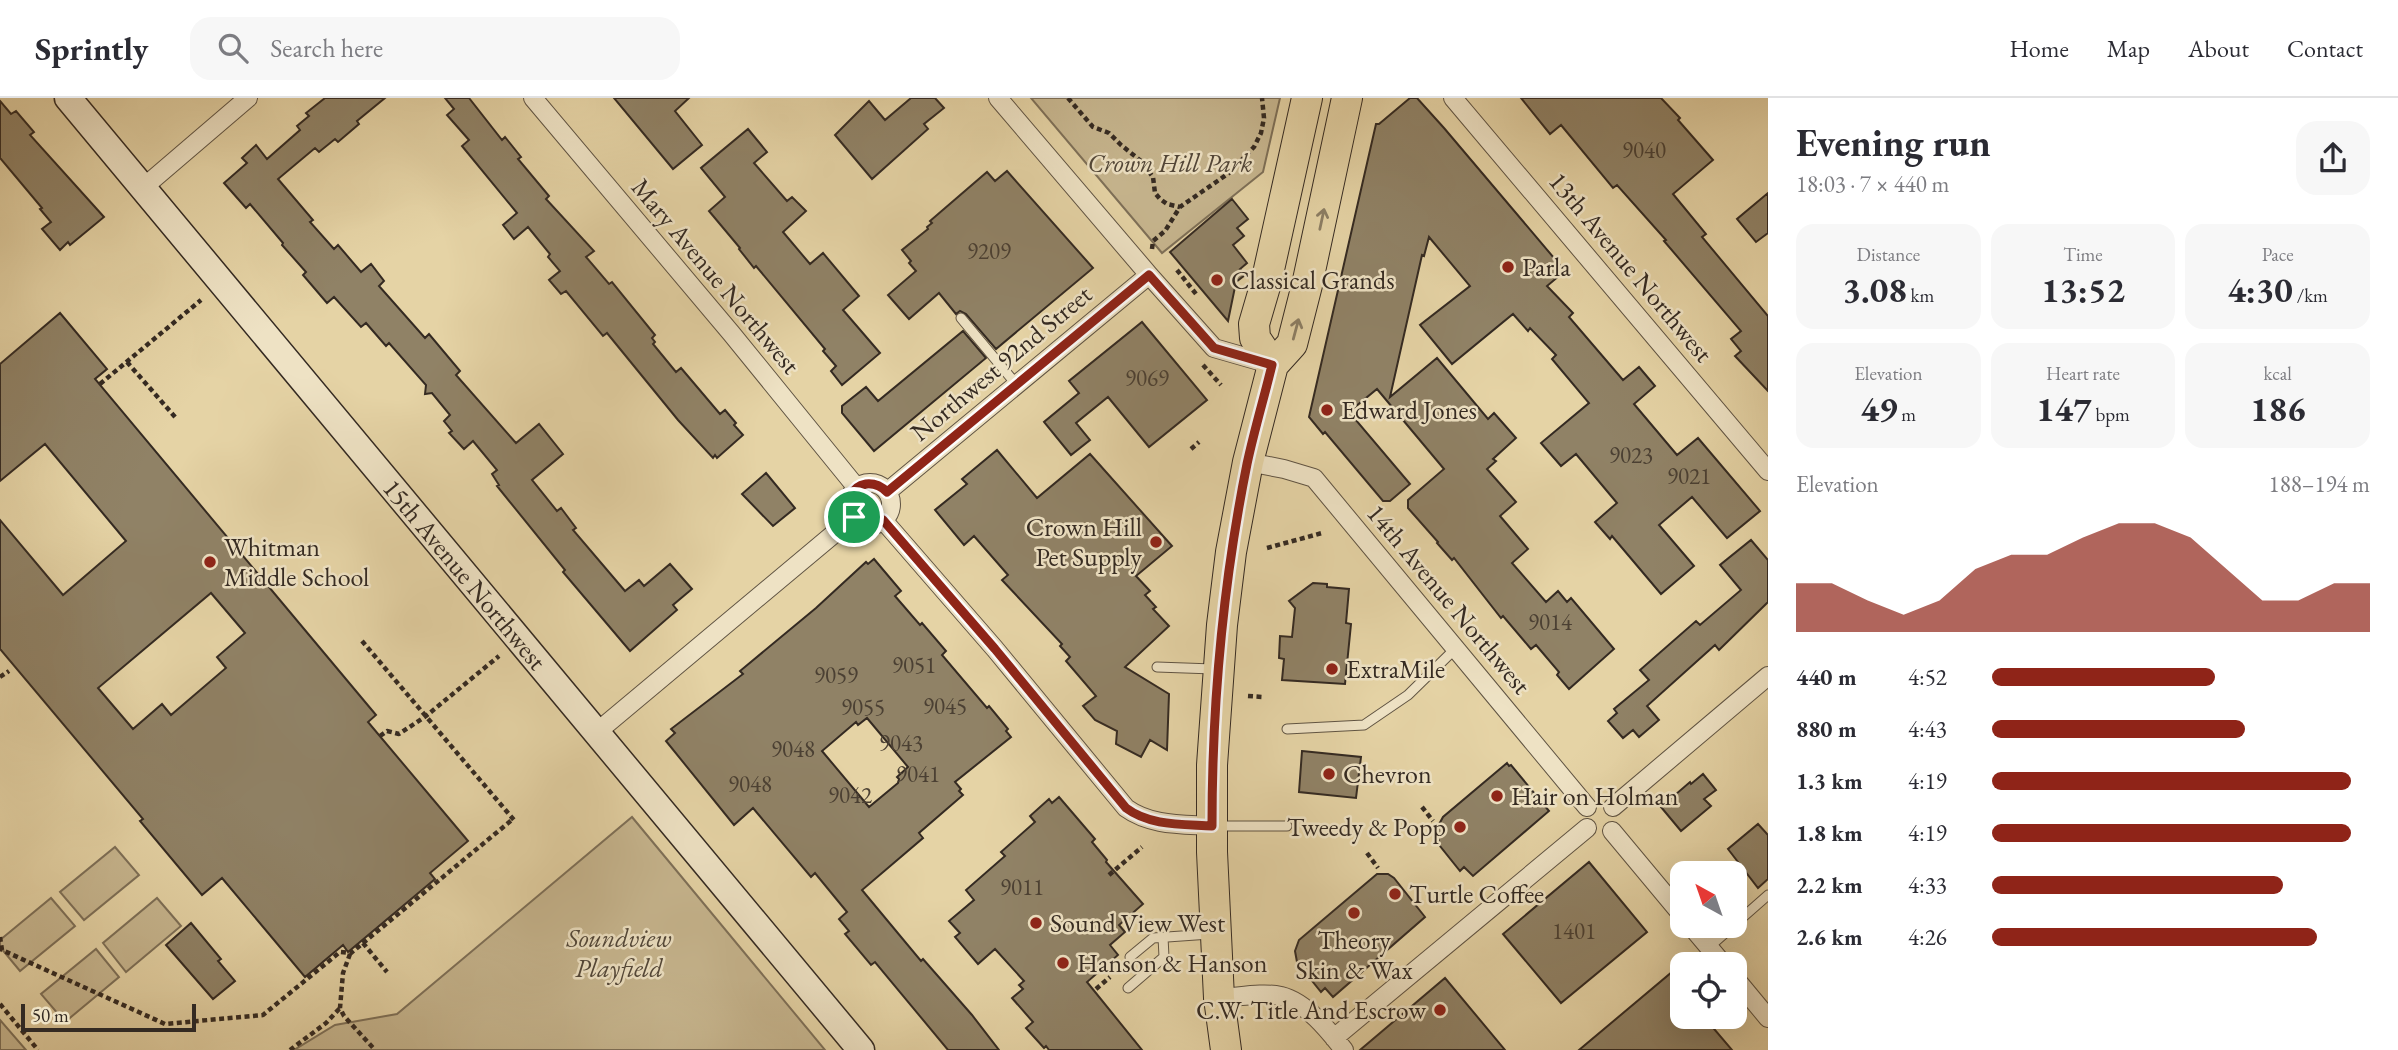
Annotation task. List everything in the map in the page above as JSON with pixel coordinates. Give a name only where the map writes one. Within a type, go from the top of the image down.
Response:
[{"type":"main road","name":"15th Avenue Northwest","points":[[68,98],[861,1050]]},
{"type":"main road","points":[[1272,365],[1255,338],[1254,324],[1266,283],[1307,98]]},
{"type":"main road","points":[[1226,1050],[1215,934],[1212,765],[1231,552],[1248,462],[1272,365],[1292,344],[1347,98]]},
{"type":"street","points":[[144,187],[248,98]]},
{"type":"street","name":"Mary Avenue Northwest","points":[[533,98],[731,333],[857,488]]},
{"type":"street","points":[[998,98],[1214,348],[1272,365]]},
{"type":"street","name":"13th Avenue Northwest","points":[[1453,98],[1768,471]]},
{"type":"street","name":"Northwest 92nd Street","points":[[887,492],[1149,275]]},
{"type":"street","name":"14th Avenue Northwest","points":[[1248,462],[1284,468],[1314,478],[1587,807]]},
{"type":"street","points":[[875,484],[887,492],[891,505],[883,520],[868,525],[854,517],[849,502],[857,488],[875,484]]},
{"type":"street","points":[[597,732],[854,517]]},
{"type":"street","points":[[883,520],[995,649],[1126,808],[1142,818],[1156,821],[1212,826]]},
{"type":"street","points":[[1614,807],[1768,676]]},
{"type":"street","points":[[1606,801],[1614,807],[1618,820],[1612,831],[1598,835],[1587,828],[1584,816],[1587,807],[1606,801]]},
{"type":"street","points":[[1219,998],[1276,996],[1292,1000],[1339,1044],[1587,828]]},
{"type":"street","points":[[1612,831],[1670,901]]},
{"type":"street","points":[[1701,938],[1713,952]]},
{"type":"street","points":[[1747,992],[1768,1017]]},
{"type":"lane","points":[[961,318],[1016,384]]},
{"type":"lane","points":[[1287,729],[1364,725],[1409,695],[1456,648]]},
{"type":"lane","points":[[1157,667],[1219,669]]},
{"type":"lane","points":[[1212,826],[1287,826]]},
{"type":"lane","points":[[1747,914],[1768,895]]},
{"type":"lane","points":[[1130,957],[1153,938],[1215,934]]},
{"type":"lane","points":[[1128,988],[1164,957],[1164,937]]},
{"type":"lane","points":[[1709,947],[1719,938]]},
{"type":"path","points":[[1068,98],[1093,127],[1109,133],[1141,161],[1153,177],[1155,193],[1160,199],[1180,207]]},
{"type":"path","points":[[1153,241],[1165,231],[1180,207],[1230,173],[1254,147],[1264,118],[1262,98]]},
{"type":"path","points":[[100,384],[201,300]]},
{"type":"path","points":[[127,362],[176,418]]},
{"type":"path","points":[[1191,449],[1199,442]]},
{"type":"path","points":[[1267,548],[1322,533]]},
{"type":"path","points":[[0,937],[1,951],[165,1024],[263,1015],[340,952],[348,952],[363,943],[514,820],[362,641]]},
{"type":"path","points":[[380,736],[387,732],[400,734],[499,656]]},
{"type":"path","points":[[0,677],[9,671]]},
{"type":"path","points":[[1248,696],[1263,697]]},
{"type":"path","points":[[1422,807],[1433,821]]},
{"type":"path","points":[[1109,875],[1142,847]]},
{"type":"path","points":[[1367,853],[1378,868]]},
{"type":"path","points":[[363,943],[387,972]]},
{"type":"path","points":[[348,952],[340,1008],[375,1050]]},
{"type":"path","points":[[1096,989],[1110,977]]},
{"type":"path","points":[[0,1004],[38,1050]]},
{"type":"path","points":[[290,1050],[326,1023],[340,1008]]},
{"type":"green space","name":"Crown Hill Park","points":[[1031,98],[1280,98],[1263,172],[1162,253]]},
{"type":"green space","name":"Soundview Playfield","points":[[632,817],[825,1050],[294,1050],[335,1025],[397,1014]]},
{"type":"green space","points":[[115,847],[139,875],[84,920],[60,892]]},
{"type":"green space","points":[[51,898],[75,926],[20,971],[0,947],[0,940]]},
{"type":"green space","points":[[157,898],[181,926],[126,972],[103,943]]},
{"type":"green space","points":[[96,949],[119,977],[65,1022],[41,994]]},
{"type":"green space","points":[[0,1020],[26,1050],[0,1050]]},
{"type":"building","points":[[325,98],[385,98],[357,121],[359,124],[338,142],[335,139],[319,152],[315,148],[278,179],[313,220],[310,222],[334,249],[338,245],[361,272],[371,264],[384,281],[379,286],[425,338],[429,334],[460,371],[456,375],[516,443],[539,424],[563,454],[532,480],[557,511],[561,508],[576,528],[573,530],[625,591],[639,580],[644,586],[670,564],[692,589],[673,605],[677,610],[630,651],[563,572],[565,570],[497,486],[499,485],[492,474],[497,470],[473,441],[464,449],[449,433],[452,431],[444,421],[450,415],[432,393],[425,394],[426,385],[389,343],[386,346],[366,323],[361,327],[334,297],[327,303],[303,275],[306,272],[250,204],[246,208],[224,183],[247,163],[242,158],[256,145],[267,159],[300,130],[297,126],[309,116],[306,113]]},
{"type":"building","points":[[445,98],[469,98],[502,140],[505,137],[521,157],[518,159],[549,196],[546,199],[594,251],[586,257],[609,284],[612,282],[655,335],[652,338],[655,342],[653,344],[676,372],[681,368],[720,414],[725,410],[736,423],[734,425],[743,435],[717,458],[715,455],[713,458],[678,420],[607,333],[603,336],[566,291],[561,294],[549,280],[560,271],[528,227],[514,239],[503,225],[517,213],[462,146],[469,140],[447,115],[454,109]]},
{"type":"building","points":[[614,98],[689,98],[675,111],[702,145],[673,169]]},
{"type":"building","points":[[911,98],[935,98],[944,108],[924,124],[928,129],[872,179],[835,135],[869,101],[885,120]]},
{"type":"building","points":[[1410,98],[1417,98],[1444,128],[1565,271],[1547,286],[1573,313],[1569,317],[1623,380],[1639,367],[1655,386],[1634,404],[1677,455],[1698,438],[1760,511],[1727,538],[1692,497],[1659,525],[1694,566],[1661,594],[1612,536],[1610,539],[1595,522],[1617,503],[1576,454],[1561,466],[1541,443],[1589,403],[1552,359],[1556,355],[1513,314],[1452,364],[1420,325],[1470,286],[1429,237],[1424,256],[1422,255],[1390,397],[1437,358],[1488,419],[1494,413],[1516,438],[1493,459],[1496,461],[1487,469],[1516,502],[1500,516],[1528,549],[1512,563],[1546,602],[1558,591],[1567,602],[1571,598],[1614,649],[1569,689],[1557,675],[1559,672],[1536,645],[1531,649],[1503,616],[1501,618],[1454,558],[1452,560],[1408,508],[1408,500],[1444,469],[1377,389],[1349,412],[1410,484],[1390,501],[1383,501],[1309,417],[1376,124]]},
{"type":"building","points":[[1521,98],[1661,98],[1680,118],[1678,120],[1713,160],[1673,194],[1706,234],[1702,237],[1768,316],[1768,391],[1735,356],[1741,351],[1731,339],[1741,331],[1664,241],[1666,240],[1617,185],[1613,188],[1561,125],[1550,134]]},
{"type":"building","points":[[0,101],[11,114],[16,111],[34,132],[30,135],[104,217],[60,250],[42,229],[51,222],[40,209],[42,208],[0,158]]},
{"type":"building","points":[[748,129],[767,152],[754,163],[787,201],[792,197],[806,211],[783,232],[810,264],[823,253],[859,296],[843,310],[880,353],[842,385],[831,371],[836,366],[823,351],[825,349],[756,266],[754,268],[709,211],[725,197],[701,168]]},
{"type":"building","points":[[1007,171],[1093,268],[996,349],[966,314],[960,311],[956,314],[939,293],[909,319],[888,295],[916,271],[902,250],[928,229],[932,223],[930,221],[987,172],[995,181]]},
{"type":"building","points":[[1768,193],[1768,233],[1756,242],[1737,219]]},
{"type":"building","points":[[1232,199],[1248,219],[1237,228],[1244,236],[1233,245],[1247,263],[1240,269],[1245,275],[1236,282],[1228,321],[1170,252]]},
{"type":"building","points":[[60,313],[107,369],[95,379],[376,715],[368,722],[468,841],[430,873],[435,879],[348,952],[343,945],[305,977],[222,878],[202,895],[140,821],[143,819],[0,649],[0,520],[63,595],[126,541],[45,444],[0,481],[0,364]],"holes":[[[211,593],[245,633],[217,657],[226,668],[171,715],[162,704],[133,729],[98,688]]]},
{"type":"building","points":[[1142,322],[1207,400],[1149,447],[1108,397],[1076,423],[1090,440],[1071,455],[1044,422],[1079,393],[1069,381]]},
{"type":"building","points":[[963,331],[986,358],[874,451],[842,413],[842,406],[866,387],[878,401]]},
{"type":"building","points":[[997,450],[1037,498],[1090,454],[1172,546],[1136,576],[1150,591],[1145,595],[1156,607],[1153,609],[1169,626],[1125,667],[1169,694],[1167,750],[1150,740],[1141,757],[1116,744],[1117,731],[1095,720],[1083,706],[1096,696],[1066,661],[1070,657],[1060,646],[1062,644],[1002,580],[1008,575],[974,536],[964,545],[935,510],[967,484],[962,479]]},
{"type":"building","points":[[766,473],[795,508],[773,526],[742,494]]},
{"type":"building","points":[[1751,540],[1768,560],[1768,602],[1719,650],[1715,645],[1647,706],[1659,720],[1639,737],[1633,730],[1623,738],[1608,721],[1617,713],[1614,709],[1649,680],[1640,670],[1696,621],[1700,625],[1741,590],[1720,565]]},
{"type":"building","points":[[874,559],[901,591],[895,596],[946,651],[942,655],[987,708],[989,706],[1008,729],[1006,731],[1011,737],[955,782],[963,795],[919,833],[923,838],[862,890],[921,961],[923,959],[972,1015],[999,1050],[948,1050],[875,962],[871,965],[845,934],[849,931],[839,919],[847,912],[815,873],[811,877],[753,808],[734,825],[666,741],[675,733],[671,729],[743,674],[740,671],[866,562],[868,564]],"holes":[[[867,718],[908,767],[897,777],[898,783],[869,807],[822,751],[856,722],[858,725]]]},
{"type":"building","points":[[1313,583],[1349,589],[1346,623],[1351,624],[1345,684],[1282,680],[1284,659],[1279,658],[1280,636],[1292,637],[1295,608],[1289,601]]},
{"type":"building","name":"Chevron","points":[[1302,751],[1361,757],[1356,798],[1299,792]]},
{"type":"building","points":[[1507,763],[1549,811],[1473,876],[1464,867],[1460,871],[1440,846],[1436,830],[1443,817]]},
{"type":"building","points":[[1703,774],[1716,790],[1704,799],[1711,806],[1681,831],[1661,807]]},
{"type":"building","name":"Sound View West","points":[[1059,797],[1095,839],[1092,842],[1106,862],[1143,904],[1119,925],[1125,932],[1110,945],[1118,955],[1087,982],[1142,1050],[1044,1048],[1026,1028],[1033,1022],[1012,998],[1023,989],[1019,985],[1024,981],[995,949],[978,964],[955,937],[960,933],[949,921],[974,900],[966,890],[1005,856],[1001,852],[1035,822],[1030,816],[1049,799],[1052,803]]},
{"type":"building","points":[[1758,824],[1768,835],[1768,879],[1758,888],[1747,874],[1747,861],[1737,861],[1728,849]]},
{"type":"building","points":[[1589,862],[1647,932],[1561,1003],[1503,934]]},
{"type":"building","points":[[1377,874],[1388,874],[1394,878],[1425,917],[1333,997],[1325,988],[1321,992],[1297,962],[1295,951],[1299,940]]},
{"type":"building","points":[[191,923],[221,959],[218,961],[235,981],[213,999],[166,945]]},
{"type":"building","points":[[1670,974],[1670,1029],[1714,1029],[1732,1050],[1579,1050]]},
{"type":"building","name":"C.W. Title And Escrow","points":[[1445,978],[1505,1050],[1360,1050]]},
{"type":"place","name":"Parla","points":[[1508,267]]},
{"type":"place","name":"Classical Grands","points":[[1217,280]]},
{"type":"place","name":"Edward Jones","points":[[1327,410]]},
{"type":"place","name":"Crown Hill Pet Supply","points":[[1156,542]]},
{"type":"place","name":"Whitman Middle School","points":[[210,562]]},
{"type":"place","name":"ExtraMile","points":[[1332,669]]},
{"type":"place","name":"Chevron","points":[[1329,774]]},
{"type":"place","name":"Hair on Holman","points":[[1497,796]]},
{"type":"place","name":"Tweedy & Popp","points":[[1460,827]]},
{"type":"place","name":"Turtle Coffee","points":[[1395,894]]},
{"type":"place","name":"Theory Skin & Wax","points":[[1354,913]]},
{"type":"place","name":"Sound View West","points":[[1036,923]]},
{"type":"place","name":"Hanson & Hanson","points":[[1063,963]]},
{"type":"place","name":"C.W. Title And Escrow","points":[[1440,1010]]},
{"type":"route","points":[[1149,275],[1214,348],[1272,365],[1248,462],[1231,552],[1222,625],[1212,765],[1212,826],[1156,821],[1142,818],[1126,808],[995,649],[883,520],[868,525],[862,524],[854,517],[849,502],[855,490],[861,486],[875,484],[887,492],[1149,275]]}]
